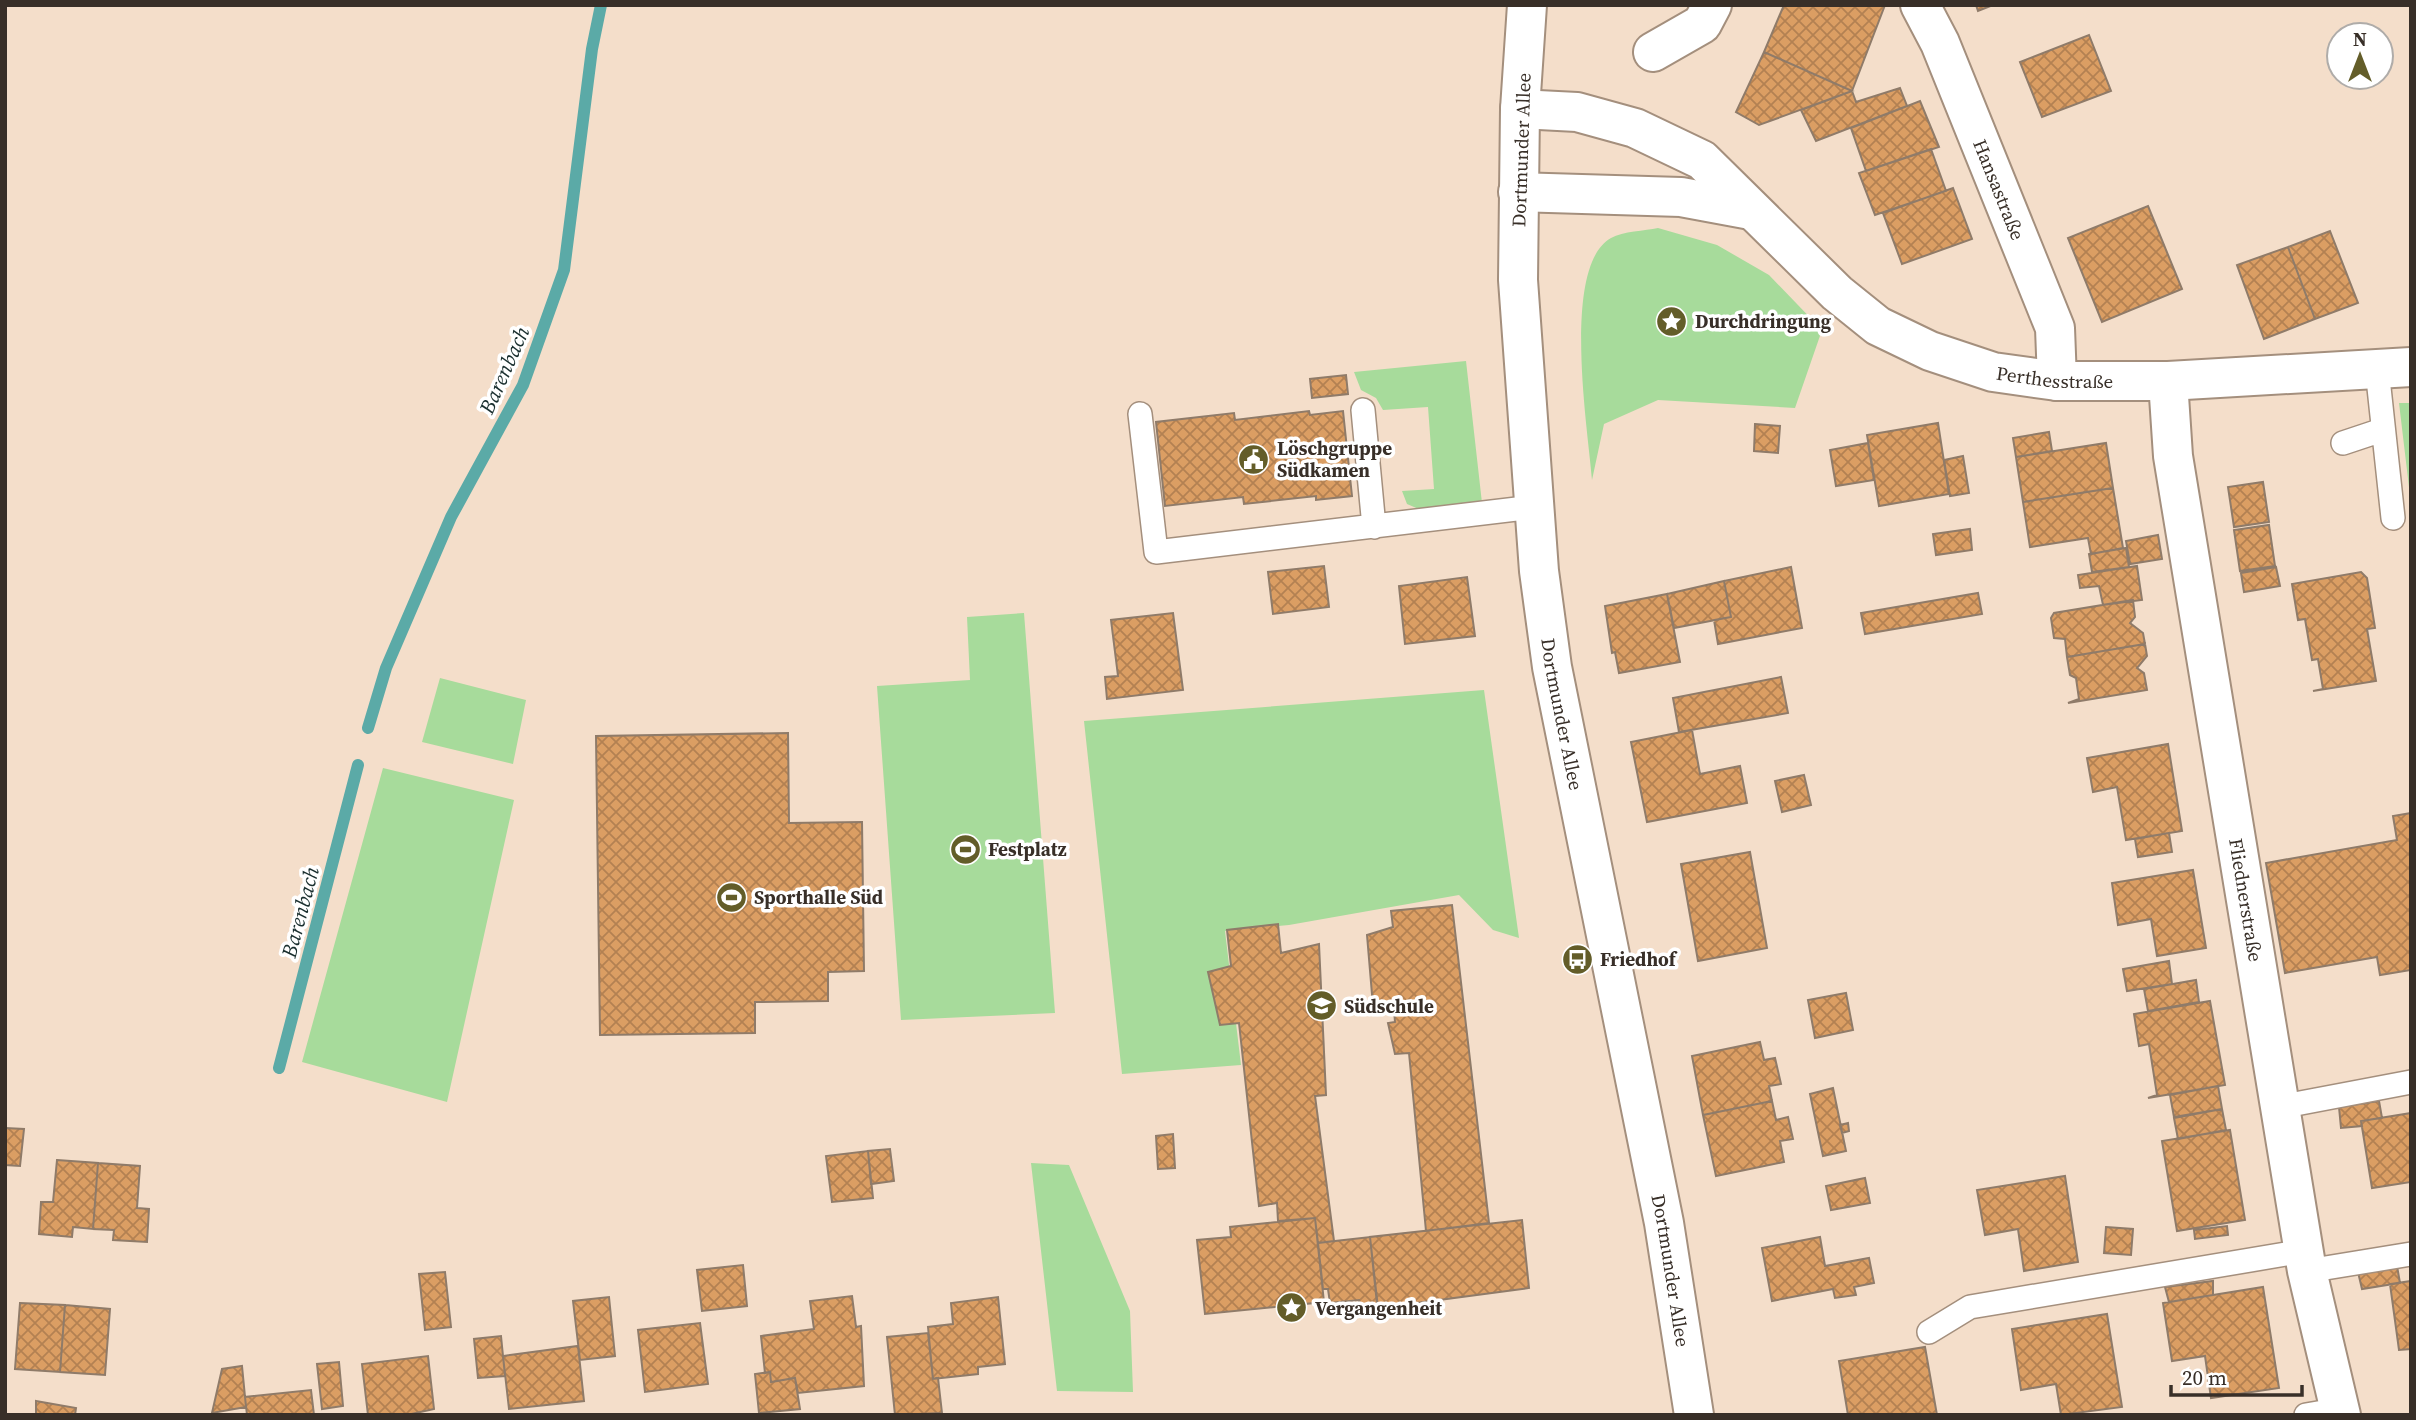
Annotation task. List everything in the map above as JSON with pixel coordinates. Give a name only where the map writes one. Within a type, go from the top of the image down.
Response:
[{"type":"street","name":"Dortmunder Allee","points":[[1527,5],[1520,110],[1518,280],[1533,507],[1552,667],[1664,1223],[1693,1415]]},
{"type":"street","points":[[1653,52],[1702,24],[1712,5]]},
{"type":"street","name":"Hansastraße","points":[[1920,5],[1940,43],[2055,328],[2057,381]]},
{"type":"street","name":"Perthesstraße","points":[[1520,110],[1577,112],[1635,128],[1703,160],[1837,293],[1878,326],[1930,351],[1993,372],[2057,381],[2168,381],[2394,368]]},
{"type":"street","points":[[1518,192],[1681,197],[1751,210]]},
{"type":"street","name":"Fliednerstraße","points":[[2168,381],[2173,456],[2329,1413]]},
{"type":"lane","points":[[2393,518],[2382,430],[2394,368]]},
{"type":"lane","points":[[1363,410],[1374,527]]},
{"type":"lane","points":[[1140,414],[1156,552],[1533,507]]},
{"type":"lane","points":[[2343,443],[2382,430]]},
{"type":"lane","points":[[2278,1107],[2411,1082]]},
{"type":"lane","points":[[1929,1332],[1970,1307],[2305,1261],[2411,1254]]},
{"type":"green space","points":[[1658,228],[1717,245],[1769,275],[1822,330],[1795,408],[1658,400],[1604,424],[1592,480],[1581,350],[1586,280],[1596,254],[1611,238]]},
{"type":"green space","points":[[1466,361],[1482,503],[1421,510],[1407,504],[1402,491],[1434,489],[1428,407],[1383,410],[1376,398],[1361,390],[1354,372]]},
{"type":"green space","points":[[2399,403],[2411,403],[2411,504]]},
{"type":"green space","name":"Festplatz","points":[[1024,613],[1055,1013],[901,1020],[877,686],[970,680],[967,617]]},
{"type":"green space","points":[[440,678],[526,700],[513,764],[422,742]]},
{"type":"green space","points":[[1484,690],[1519,938],[1493,930],[1459,895],[1289,925],[1225,931],[1241,1065],[1122,1074],[1084,721]]},
{"type":"green space","points":[[383,768],[514,800],[447,1102],[302,1062]]},
{"type":"green space","points":[[1031,1163],[1069,1165],[1130,1311],[1133,1392],[1057,1391]]},
{"type":"building","points":[[1784,5],[1885,5],[1852,91],[1764,52]]},
{"type":"building","points":[[1976,5],[1993,5],[1978,11]]},
{"type":"building","points":[[2089,35],[2111,91],[2042,117],[2020,62]]},
{"type":"building","points":[[1764,52],[1852,91],[1759,125],[1736,112]]},
{"type":"building","points":[[1900,88],[1907,106],[1816,141],[1801,110],[1852,91],[1856,102]]},
{"type":"building","points":[[1920,101],[1939,147],[1866,171],[1851,128]]},
{"type":"building","points":[[1931,149],[1946,191],[1875,215],[1859,173]]},
{"type":"building","points":[[1953,188],[1972,239],[1902,264],[1883,213]]},
{"type":"building","points":[[2148,206],[2182,289],[2102,322],[2068,238]]},
{"type":"building","points":[[2330,231],[2358,303],[2315,319],[2288,247]]},
{"type":"building","points":[[2288,247],[2315,319],[2264,339],[2237,265]]},
{"type":"building","points":[[1346,375],[1348,394],[1312,398],[1310,379]]},
{"type":"building","name":"Löschgruppe Südkamen","points":[[1309,411],[1310,415],[1343,411],[1352,496],[1316,500],[1316,496],[1244,504],[1243,497],[1165,506],[1156,422],[1234,413],[1235,420]]},
{"type":"building","points":[[1938,423],[1949,494],[1879,506],[1867,435]]},
{"type":"building","points":[[1755,424],[1780,426],[1778,453],[1754,451]]},
{"type":"building","points":[[2049,432],[2052,451],[2016,457],[2013,438]]},
{"type":"building","points":[[1868,443],[1874,480],[1836,486],[1830,450]]},
{"type":"building","points":[[2106,443],[2113,488],[2023,502],[2016,457]]},
{"type":"building","points":[[1963,456],[1969,493],[1950,496],[1944,460]]},
{"type":"building","points":[[2263,482],[2269,522],[2234,527],[2228,487]]},
{"type":"building","points":[[2113,488],[2123,548],[2091,554],[2088,538],[2030,547],[2023,502]]},
{"type":"building","points":[[2269,525],[2275,566],[2240,571],[2234,530]]},
{"type":"building","points":[[1970,529],[1972,550],[1936,555],[1933,534]]},
{"type":"building","points":[[2158,535],[2162,559],[2130,564],[2126,541]]},
{"type":"building","points":[[2126,548],[2129,567],[2092,572],[2089,554]]},
{"type":"building","points":[[1324,566],[1329,607],[1273,614],[1268,572]]},
{"type":"building","points":[[2137,566],[2142,600],[2103,605],[2099,586],[2080,588],[2078,575]]},
{"type":"building","points":[[1791,567],[1802,628],[1718,644],[1714,620],[1731,617],[1724,581]]},
{"type":"building","points":[[2276,567],[2280,586],[2244,592],[2241,573]]},
{"type":"building","points":[[2361,572],[2367,578],[2375,628],[2367,629],[2376,681],[2313,691],[2323,689],[2318,659],[2312,660],[2305,619],[2298,620],[2292,584]]},
{"type":"building","points":[[1467,577],[1475,636],[1405,644],[1399,586]]},
{"type":"building","points":[[1724,581],[1731,617],[1674,628],[1667,594]]},
{"type":"building","points":[[1978,593],[1982,614],[1865,634],[1861,613]]},
{"type":"building","points":[[1667,594],[1680,662],[1619,673],[1615,652],[1612,653],[1605,606]]},
{"type":"building","points":[[2133,600],[2135,617],[2130,623],[2143,633],[2145,644],[2067,657],[2065,639],[2054,638],[2051,618],[2054,613]]},
{"type":"building","points":[[1173,613],[1183,690],[1107,699],[1105,677],[1118,676],[1111,620]]},
{"type":"building","points":[[2145,644],[2147,656],[2137,668],[2144,673],[2147,690],[2068,703],[2079,699],[2076,678],[2070,675],[2067,657]]},
{"type":"building","points":[[1781,677],[1788,713],[1679,732],[1673,698]]},
{"type":"building","points":[[1692,730],[1700,774],[1740,766],[1747,803],[1647,822],[1631,742]]},
{"type":"building","name":"Sporthalle Süd","points":[[788,733],[789,823],[862,822],[864,971],[828,972],[828,1001],[755,1002],[755,1033],[600,1035],[596,736]]},
{"type":"building","points":[[2168,744],[2182,831],[2126,840],[2117,787],[2093,792],[2087,758]]},
{"type":"building","points":[[1804,775],[1811,805],[1782,812],[1775,781]]},
{"type":"building","points":[[2411,813],[2411,970],[2380,975],[2377,957],[2285,973],[2266,863],[2397,840],[2393,816]]},
{"type":"building","points":[[2169,833],[2172,852],[2138,857],[2135,839]]},
{"type":"building","points":[[1750,852],[1767,948],[1698,961],[1681,864]]},
{"type":"building","points":[[2193,870],[2206,948],[2157,956],[2151,919],[2118,925],[2112,883]]},
{"type":"building","points":[[1452,905],[1489,1223],[1426,1231],[1409,1053],[1395,1054],[1388,1023],[1395,1022],[1394,1009],[1387,1010],[1386,1004],[1373,1006],[1367,935],[1393,927],[1391,911]]},
{"type":"building","points":[[1278,924],[1281,953],[1319,944],[1326,1095],[1315,1096],[1334,1241],[1318,1243],[1315,1218],[1278,1221],[1277,1203],[1259,1206],[1239,1023],[1220,1025],[1208,972],[1231,966],[1227,930]]},
{"type":"building","points":[[2169,961],[2172,984],[2127,991],[2123,969]]},
{"type":"building","points":[[2196,980],[2199,1002],[2148,1011],[2144,989]]},
{"type":"building","points":[[1846,993],[1853,1030],[1815,1038],[1808,1000]]},
{"type":"building","points":[[2210,1001],[2225,1085],[2148,1098],[2157,1095],[2149,1044],[2139,1046],[2134,1014]]},
{"type":"building","points":[[1760,1042],[1764,1060],[1775,1058],[1781,1084],[1769,1086],[1772,1101],[1703,1115],[1692,1056]]},
{"type":"building","points":[[2218,1086],[2222,1109],[2174,1117],[2170,1095]]},
{"type":"building","points":[[1833,1088],[1846,1151],[1823,1156],[1810,1094]]},
{"type":"building","points":[[1772,1101],[1776,1120],[1788,1117],[1793,1139],[1780,1141],[1784,1162],[1716,1176],[1703,1115]]},
{"type":"building","points":[[2379,1101],[2382,1118],[2361,1121],[2362,1126],[2341,1128],[2339,1107]]},
{"type":"building","points":[[2222,1109],[2226,1130],[2178,1139],[2174,1118]]},
{"type":"building","points":[[2411,1113],[2411,1182],[2372,1188],[2361,1121]]},
{"type":"building","points":[[1848,1123],[1849,1131],[1842,1133],[1840,1125]]},
{"type":"building","points":[[5,1128],[24,1129],[20,1166],[5,1165]]},
{"type":"building","points":[[2230,1130],[2245,1220],[2177,1231],[2162,1141]]},
{"type":"building","points":[[1173,1134],[1175,1168],[1158,1169],[1156,1136]]},
{"type":"building","points":[[890,1149],[894,1181],[871,1184],[868,1151]]},
{"type":"building","points":[[868,1151],[873,1198],[832,1202],[826,1156]]},
{"type":"building","points":[[57,1160],[98,1163],[93,1229],[73,1227],[72,1237],[39,1234],[41,1202],[53,1202]]},
{"type":"building","points":[[98,1163],[140,1166],[137,1208],[149,1209],[147,1242],[113,1240],[114,1230],[93,1229]]},
{"type":"building","points":[[2065,1176],[2078,1262],[2024,1271],[2018,1229],[1985,1235],[1977,1190]]},
{"type":"building","points":[[1865,1178],[1870,1203],[1831,1210],[1826,1186]]},
{"type":"building","points":[[1315,1218],[1324,1302],[1205,1314],[1197,1240],[1231,1237],[1230,1227]]},
{"type":"building","points":[[1522,1220],[1529,1288],[1378,1308],[1370,1237]]},
{"type":"building","points":[[2227,1226],[2228,1235],[2195,1239],[2194,1230]]},
{"type":"building","points":[[2106,1227],[2133,1229],[2131,1255],[2104,1253]]},
{"type":"building","points":[[1370,1237],[1377,1304],[1360,1306],[1359,1300],[1330,1303],[1328,1289],[1323,1289],[1318,1243]]},
{"type":"building","points":[[1820,1237],[1825,1266],[1869,1258],[1874,1283],[1854,1287],[1856,1295],[1835,1298],[1833,1289],[1772,1301],[1762,1248]]},
{"type":"building","points":[[743,1265],[747,1306],[702,1311],[697,1270]]},
{"type":"building","points":[[2397,1266],[2400,1283],[2362,1289],[2358,1272]]},
{"type":"building","points":[[445,1272],[451,1327],[425,1330],[419,1274]]},
{"type":"building","points":[[2213,1281],[2213,1295],[2169,1302],[2165,1287]]},
{"type":"building","points":[[2411,1281],[2411,1349],[2399,1350],[2390,1284]]},
{"type":"building","points":[[2263,1287],[2279,1388],[2211,1398],[2205,1356],[2172,1361],[2163,1303]]},
{"type":"building","points":[[852,1296],[856,1327],[861,1326],[864,1386],[798,1393],[795,1378],[771,1382],[770,1372],[765,1373],[761,1336],[814,1329],[810,1301]]},
{"type":"building","points":[[609,1297],[615,1356],[580,1360],[573,1301]]},
{"type":"building","points":[[998,1297],[1005,1364],[978,1367],[978,1374],[933,1379],[928,1327],[953,1324],[951,1303]]},
{"type":"building","points":[[20,1303],[65,1305],[60,1372],[15,1369]]},
{"type":"building","points":[[65,1305],[110,1309],[105,1375],[60,1372]]},
{"type":"building","points":[[2107,1314],[2122,1407],[2061,1415],[2056,1384],[2021,1390],[2012,1329]]},
{"type":"building","points":[[700,1323],[708,1384],[645,1392],[638,1330]]},
{"type":"building","points":[[928,1333],[933,1379],[938,1378],[942,1413],[895,1415],[887,1337]]},
{"type":"building","points":[[501,1336],[505,1376],[478,1378],[474,1339]]},
{"type":"building","points":[[578,1346],[584,1401],[509,1409],[503,1356]]},
{"type":"building","points":[[1925,1347],[1937,1415],[1848,1415],[1839,1361]]},
{"type":"building","points":[[428,1356],[434,1409],[407,1415],[368,1415],[362,1364]]},
{"type":"building","points":[[339,1362],[343,1406],[322,1409],[317,1364]]},
{"type":"building","points":[[242,1366],[246,1407],[212,1413],[222,1369]]},
{"type":"building","points":[[770,1372],[771,1382],[795,1378],[800,1409],[759,1413],[755,1374]]},
{"type":"building","points":[[311,1390],[314,1415],[247,1415],[245,1397]]},
{"type":"building","points":[[36,1401],[76,1408],[75,1415],[36,1415]]},
{"type":"waterway","name":"Barenbach","points":[[368,728],[386,668],[451,517],[523,385],[564,270],[592,49],[601,5]]},
{"type":"waterway","name":"Barenbach","points":[[279,1068],[358,765]]},
{"type":"place","name":"Durchdringung","points":[[1672,321]]},
{"type":"place","name":"Löschgruppe Südkamen","points":[[1254,459]]},
{"type":"place","name":"Festplatz","points":[[965,849]]},
{"type":"place","name":"Sporthalle Süd","points":[[731,897]]},
{"type":"place","name":"Friedhof","points":[[1577,959]]},
{"type":"place","name":"Südschule","points":[[1321,1006]]},
{"type":"place","name":"Vergangenheit","points":[[1292,1308]]}]
